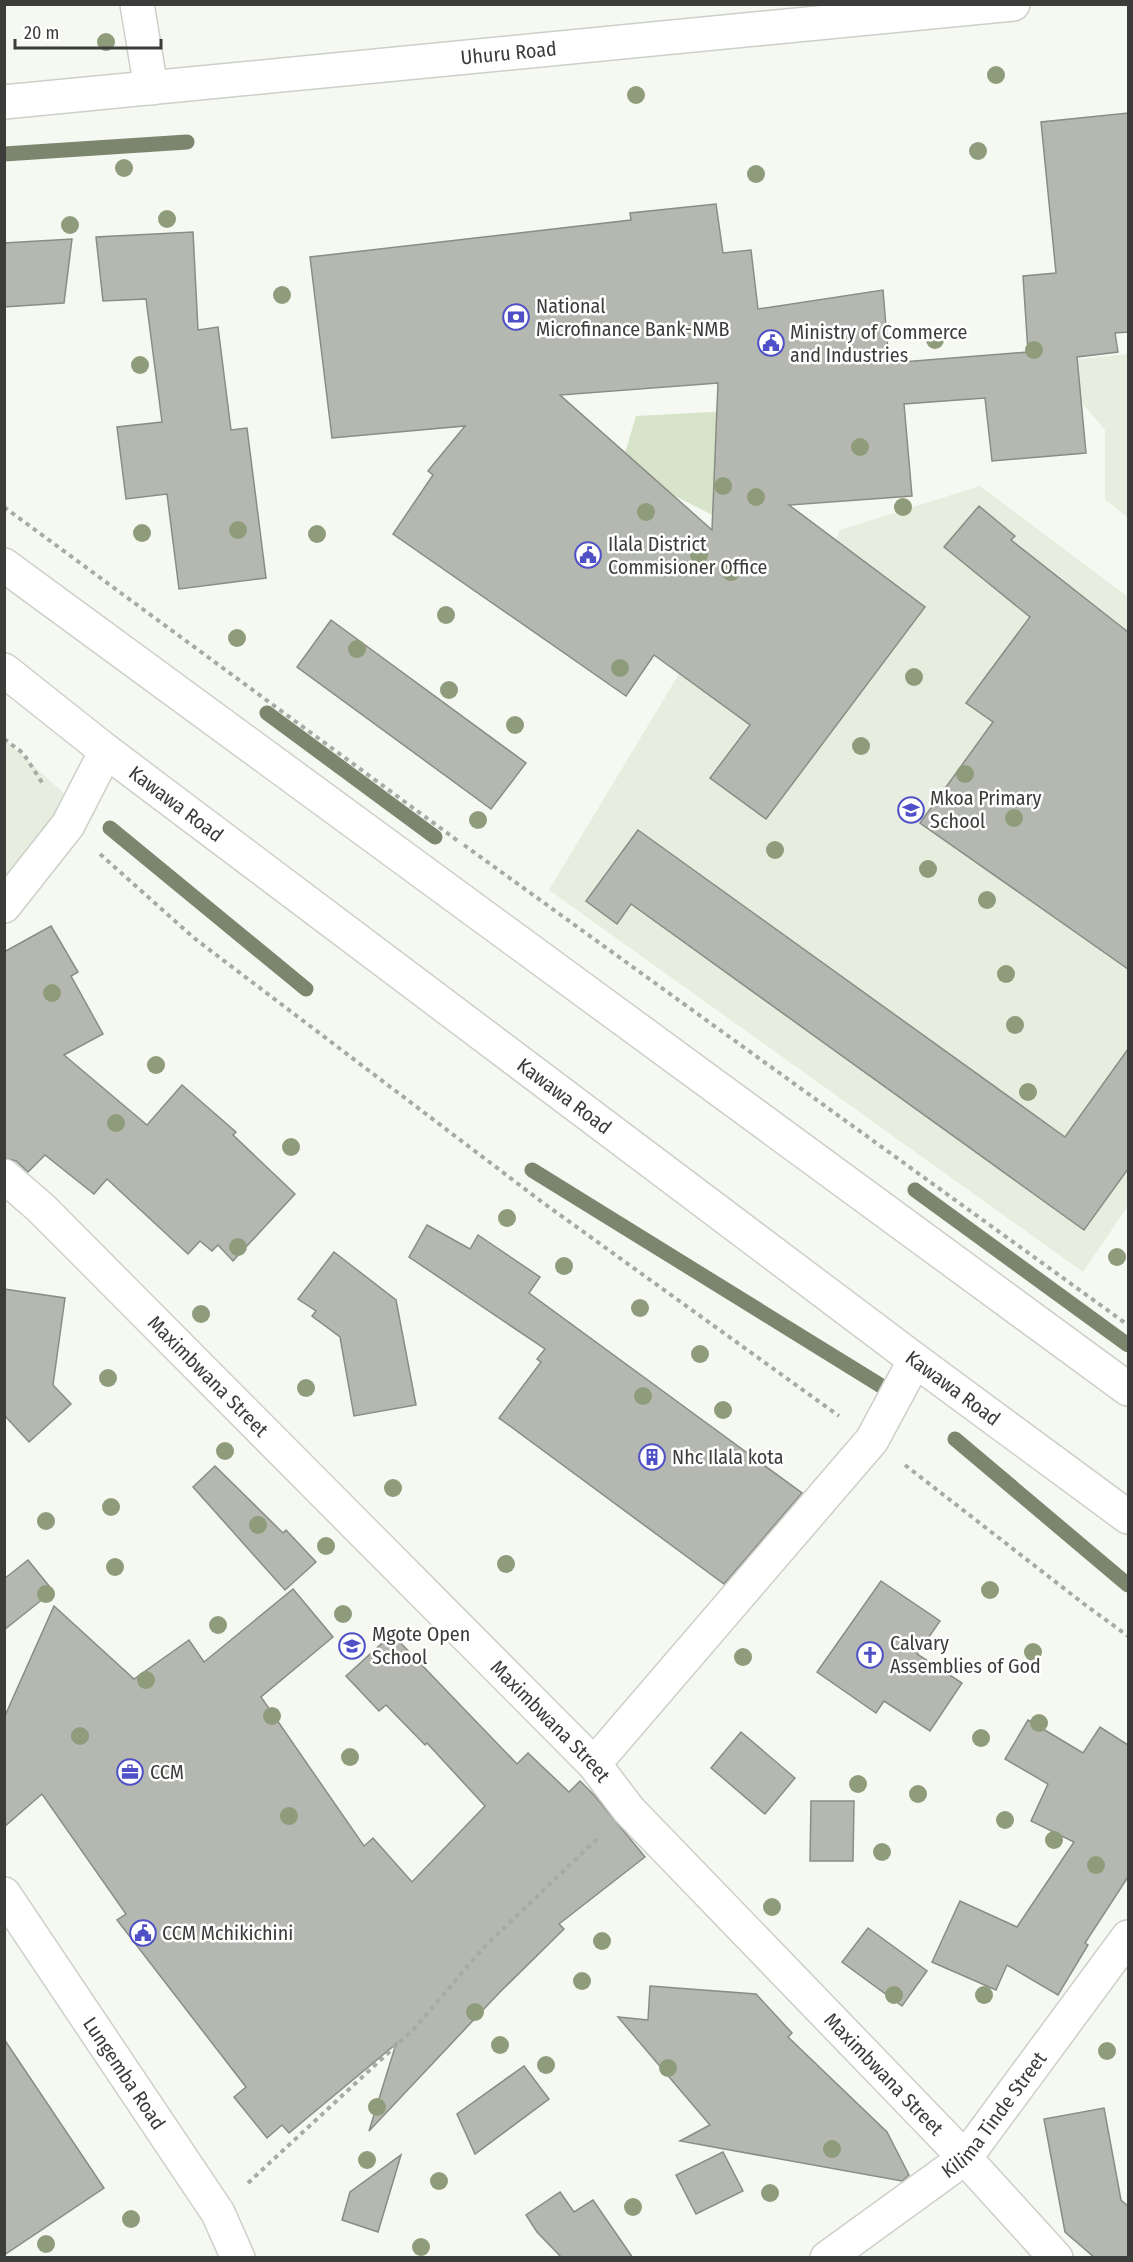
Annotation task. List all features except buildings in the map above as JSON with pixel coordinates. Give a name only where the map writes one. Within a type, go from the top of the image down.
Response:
[{"type":"main road","points":[[137,4],[151,88]]},
{"type":"main road","name":"Uhuru Road","points":[[4,102],[957,7],[1013,4]]},
{"type":"main road","points":[[4,565],[1128,1389]]},
{"type":"main road","name":"Kawawa Road","points":[[4,670],[106,751],[915,1360],[1128,1517]]},
{"type":"main road","points":[[4,906],[68,825],[106,751]]},
{"type":"main road","name":"Maximbwana Street","points":[[4,1176],[41,1208],[594,1764],[629,1810],[965,2158],[1056,2258]]},
{"type":"main road","points":[[594,1764],[872,1440],[915,1360]]},
{"type":"main road","name":"Lungemba Road","points":[[4,1894],[218,2213],[238,2258]]},
{"type":"main road","name":"Kilima Tinde Street","points":[[827,2258],[965,2158],[1128,1937]]},
{"type":"path","points":[[4,507],[464,845],[1128,1325]]},
{"type":"path","points":[[4,739],[23,753],[68,825],[194,938],[542,1202],[872,1440],[1128,1636]]},
{"type":"path","points":[[218,2213],[271,2160],[414,2029],[484,1947],[629,1810]]},
{"type":"shaded area","points":[[1128,354],[1128,518],[1105,499],[1105,430],[1072,391],[1071,360]]},
{"type":"shaded area","name":"Mkoa Primary School","points":[[980,486],[1128,597],[1128,1206],[1083,1272],[549,890],[730,589],[802,609],[840,530]]},
{"type":"shaded area","points":[[4,739],[79,807],[5,876],[4,876]]},
{"type":"green space","points":[[768,409],[726,522],[671,494],[625,453],[636,416]]},
{"type":"waterway","points":[[4,154],[187,142]]},
{"type":"waterway","points":[[267,713],[435,837]]},
{"type":"waterway","points":[[110,828],[306,989]]},
{"type":"waterway","points":[[532,1170],[883,1387]]},
{"type":"waterway","points":[[915,1190],[1128,1345]]},
{"type":"waterway","points":[[955,1439],[1128,1585]]},
{"type":"place","name":"National Microfinance Bank-NMB","points":[[516,317]]},
{"type":"place","name":"Ministry of Commerce and Industries","points":[[771,343]]},
{"type":"place","name":"Ilala District Commisioner Office","points":[[588,555]]},
{"type":"place","name":"Mkoa Primary School","points":[[911,810]]},
{"type":"place","name":"Nhc Ilala kota","points":[[652,1457]]},
{"type":"place","name":"Mgote Open School","points":[[352,1646]]},
{"type":"place","name":"Calvary Assemblies of God","points":[[870,1655]]},
{"type":"place","name":"CCM","points":[[130,1772]]},
{"type":"place","name":"CCM Mchikichini","points":[[143,1933]]}]
